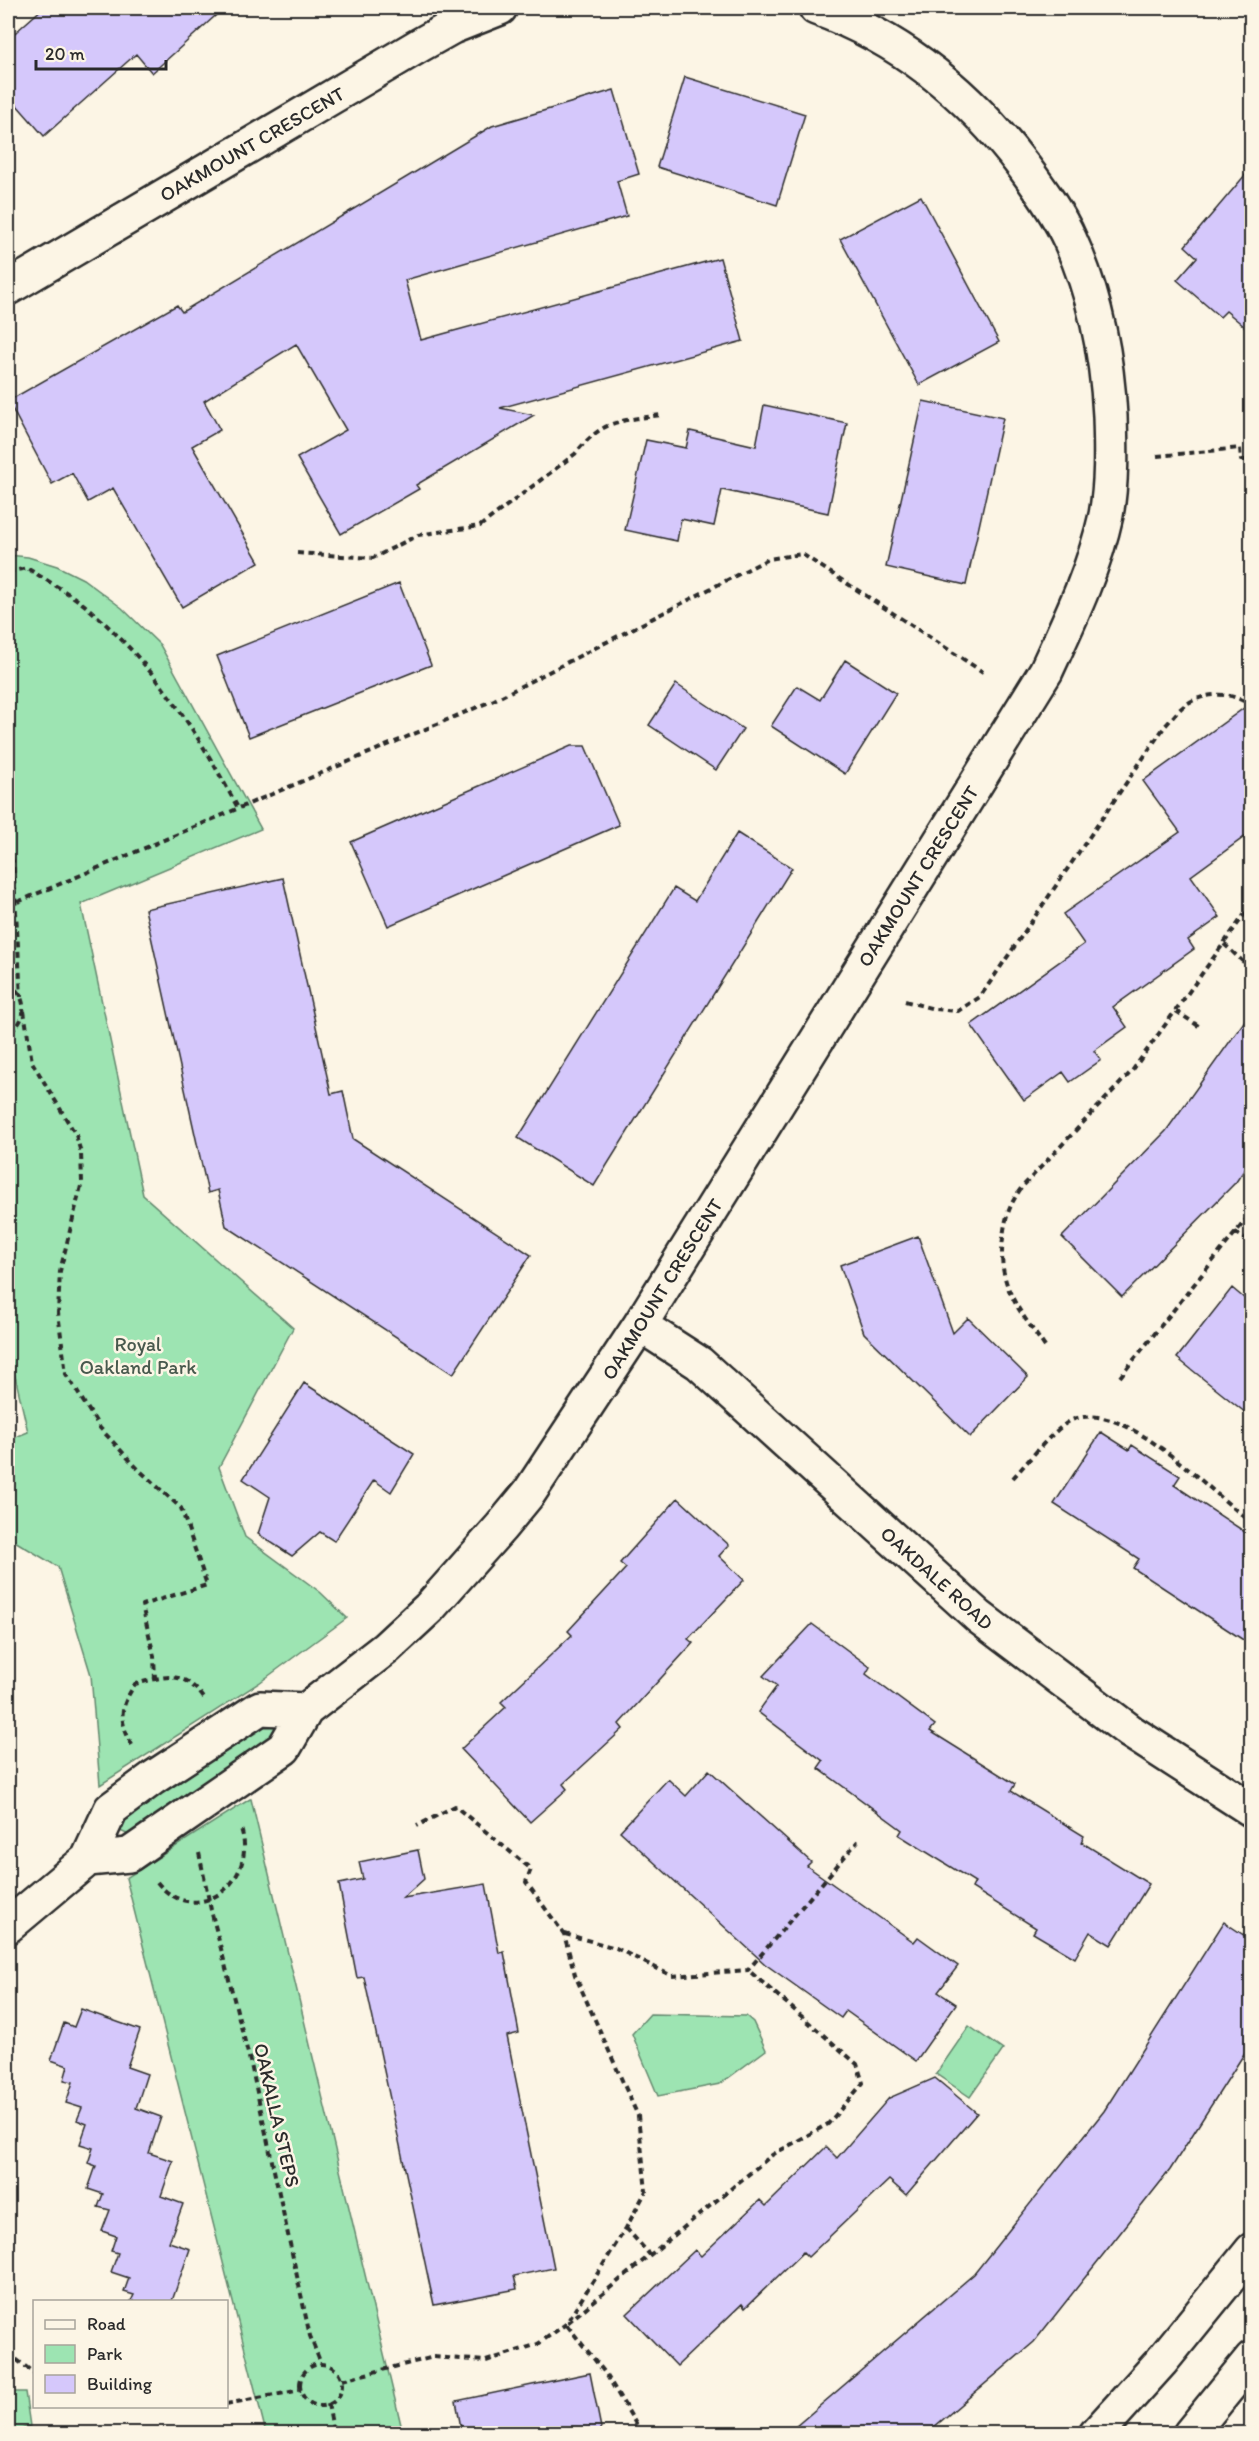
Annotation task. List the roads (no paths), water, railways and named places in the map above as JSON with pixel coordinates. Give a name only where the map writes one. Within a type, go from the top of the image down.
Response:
[{"type":"street","name":"OAKMOUNT CRESCENT","points":[[8,288],[420,45],[452,27],[500,8]]},
{"type":"street","name":"OAKMOUNT CRESCENT","points":[[88,1859],[129,1855],[284,1748],[306,1710],[386,1648],[429,1608],[529,1493],[640,1325],[1046,671],[1082,594],[1106,514],[1111,456],[1108,378],[1094,307],[1070,239],[1032,178],[998,132],[962,95],[911,55],[842,17],[816,8]]},
{"type":"street","name":"OAKDALE ROAD","points":[[640,1325],[699,1363],[996,1631],[1131,1732],[1251,1810]]},
{"type":"street","points":[[8,1926],[88,1859],[111,1809],[153,1778],[260,1708],[306,1710]]},
{"type":"street","points":[[1096,2433],[1161,2362],[1251,2250]]},
{"type":"street","points":[[1190,2433],[1251,2358]]},
{"type":"park label","name":"Royal Oakland Park","points":[[138,1356]]}]
